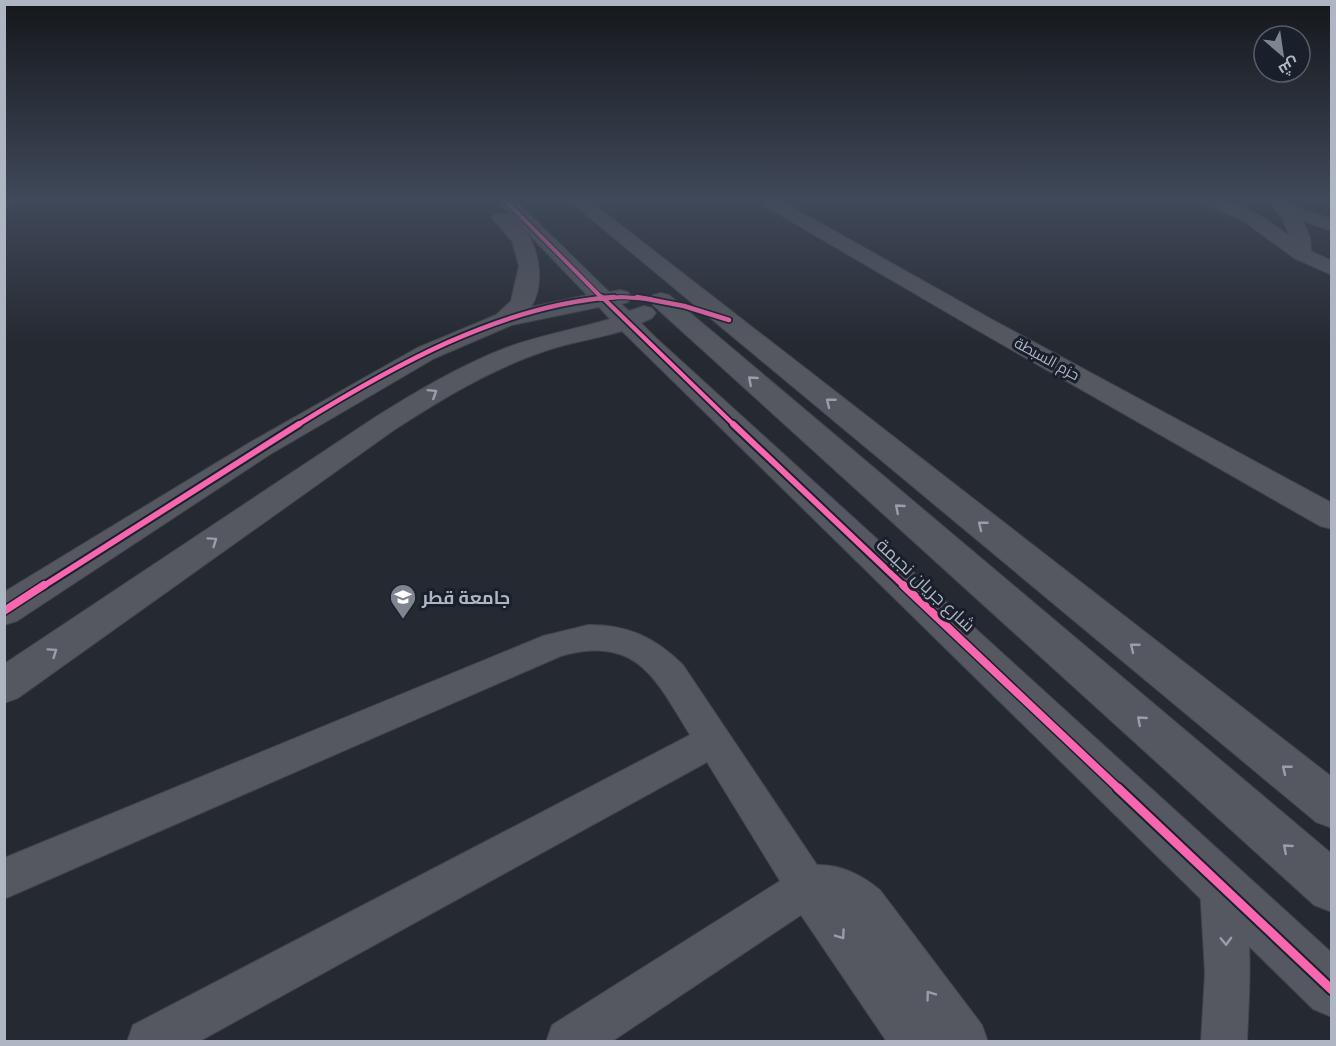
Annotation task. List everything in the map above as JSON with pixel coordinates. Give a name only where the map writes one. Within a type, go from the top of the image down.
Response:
[{"type":"street","points":[[504,320],[522,303],[528,280],[528,258],[524,247]]},
{"type":"street","name":"شارع جريان نجيمة","points":[[552,247],[647,342],[1332,990]]},
{"type":"street","points":[[624,247],[664,286],[1332,887]]},
{"type":"street","name":"حزم السبطة","points":[[849,247],[1332,518]]},
{"type":"street","points":[[1292,247],[1332,269]]},
{"type":"street","points":[[1301,254],[1302,247]]},
{"type":"street","points":[[4,610],[259,449],[396,368],[455,339],[504,320],[616,310],[648,311],[664,286]]},
{"type":"street","points":[[4,686],[384,424],[447,384],[616,310],[664,286]]},
{"type":"street","points":[[664,286],[729,320],[1332,806]]},
{"type":"lane","points":[[4,879],[554,645],[576,638],[598,636],[620,639],[640,646],[657,658],[671,675],[807,887],[915,1041]]},
{"type":"lane","points":[[150,1041],[712,741]]},
{"type":"lane","points":[[1219,883],[1225,927],[1227,973],[1224,1041]]},
{"type":"lane","points":[[569,1041],[807,887],[822,884],[838,886],[859,899],[965,1041]]},
{"type":"cycle path","points":[[551,247],[647,343],[1332,990]]},
{"type":"cycle path","points":[[4,611],[316,414],[407,362],[455,340],[553,307],[605,298],[653,299],[729,320]]},
{"type":"place","name":"جامعة قطر","points":[[403,620]]}]
